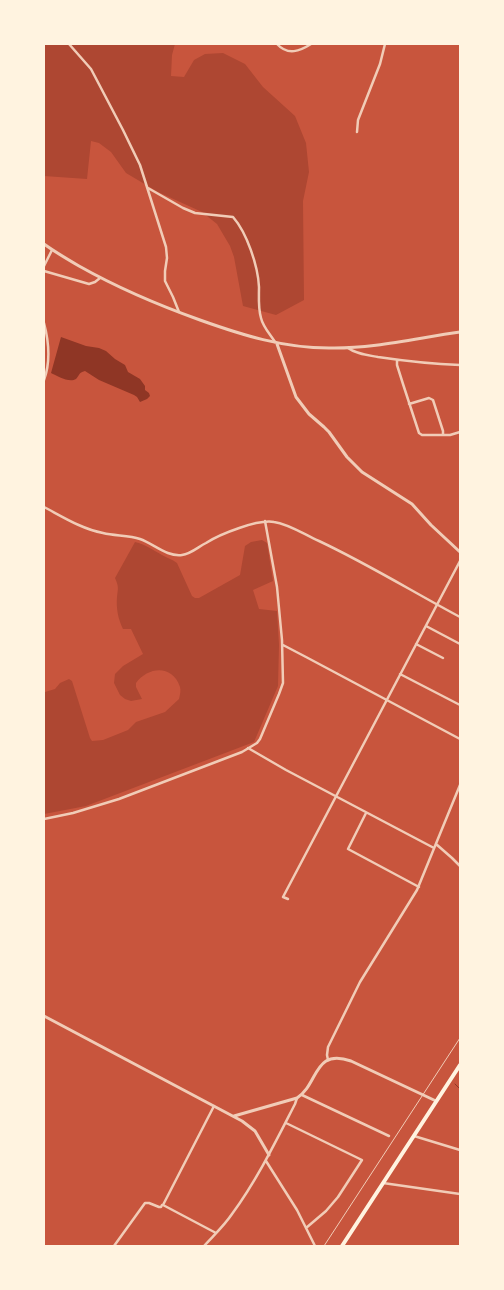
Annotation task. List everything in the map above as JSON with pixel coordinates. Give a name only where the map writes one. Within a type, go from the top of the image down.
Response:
[{"type":"highway","points":[[342,1246],[460,1065]]},
{"type":"street","points":[[70,44],[91,69],[140,165],[166,247],[165,281],[179,312]]},
{"type":"street","points":[[278,44],[289,52],[302,50],[311,44]]},
{"type":"street","points":[[357,132],[358,120],[380,64],[385,44]]},
{"type":"street","points":[[148,188],[195,213],[233,217],[248,244],[258,277],[260,317],[263,325],[276,343],[296,396],[302,406],[329,432],[346,457],[362,472],[412,504],[430,525],[460,552]]},
{"type":"street","points":[[44,244],[100,278],[141,297],[242,334],[276,343],[310,348],[348,348],[460,332]]},
{"type":"street","points":[[44,266],[52,250]]},
{"type":"street","points":[[44,271],[89,284],[100,278]]},
{"type":"street","points":[[44,324],[49,353],[44,380]]},
{"type":"street","points":[[348,348],[357,353],[397,360],[460,364]]},
{"type":"street","points":[[397,360],[419,433],[422,435],[450,435],[460,432]]},
{"type":"street","points":[[409,404],[429,398],[433,400],[443,435]]},
{"type":"street","points":[[44,507],[88,529],[103,534],[140,539],[158,549],[177,555],[190,553],[224,534],[260,522],[280,523],[355,558],[460,616]]},
{"type":"street","points":[[44,818],[73,813],[119,799],[257,743],[282,688],[282,645],[277,587],[265,521]]},
{"type":"street","points":[[288,899],[283,896],[460,561]]},
{"type":"street","points":[[426,626],[460,644]]},
{"type":"street","points":[[416,644],[443,658]]},
{"type":"street","points":[[282,645],[460,739]]},
{"type":"street","points":[[400,674],[460,705]]},
{"type":"street","points":[[248,748],[335,797],[434,848]]},
{"type":"street","points":[[328,1060],[328,1047],[360,982],[418,887],[460,785]]},
{"type":"street","points":[[366,813],[348,849],[418,887]]},
{"type":"street","points":[[436,844],[460,866]]},
{"type":"street","points":[[44,1016],[248,1124],[269,1155]]},
{"type":"street","points":[[234,1116],[297,1098],[302,1095],[320,1066],[328,1060],[339,1058],[351,1061],[436,1101]]},
{"type":"street","points":[[302,1095],[390,1136]]},
{"type":"street","points":[[204,1246],[236,1209],[269,1155],[297,1098]]},
{"type":"street","points":[[114,1246],[145,1203],[149,1202],[160,1208],[214,1106]]},
{"type":"street","points":[[286,1123],[362,1160],[326,1211],[306,1228]]},
{"type":"street","points":[[414,1136],[460,1150]]},
{"type":"street","points":[[266,1160],[297,1210],[315,1246]]},
{"type":"street","points":[[383,1183],[460,1194]]},
{"type":"street","points":[[162,1205],[216,1233]]},
{"type":"lane","points":[[324,1246],[460,1038]]},
{"type":"shaded area","points":[[44,44],[175,44],[172,55],[171,76],[184,77],[194,60],[205,54],[223,53],[245,64],[263,87],[295,116],[306,143],[309,172],[303,201],[304,300],[276,315],[243,306],[234,257],[217,224],[202,212],[158,192],[126,173],[111,152],[99,143],[91,141],[87,179],[44,176]]},
{"type":"shaded area","points":[[61,337],[106,351],[125,365],[128,372],[140,379],[150,396],[140,402],[134,395],[99,380],[85,371],[73,380],[63,379],[51,373]]},
{"type":"shaded area","points":[[262,540],[267,543],[273,581],[253,590],[259,609],[277,611],[279,645],[278,686],[254,742],[86,806],[44,814],[44,690],[45,692],[55,689],[60,683],[69,679],[72,681],[92,741],[103,740],[128,730],[136,722],[165,712],[179,699],[180,687],[171,674],[166,671],[153,671],[136,683],[142,699],[131,701],[125,699],[120,695],[114,683],[115,674],[123,666],[143,654],[131,629],[123,629],[117,605],[118,588],[115,578],[135,542],[177,563],[192,596],[199,598],[240,575],[245,546],[251,542]]},
{"type":"waterway","points":[[455,1084],[460,1089]]}]
